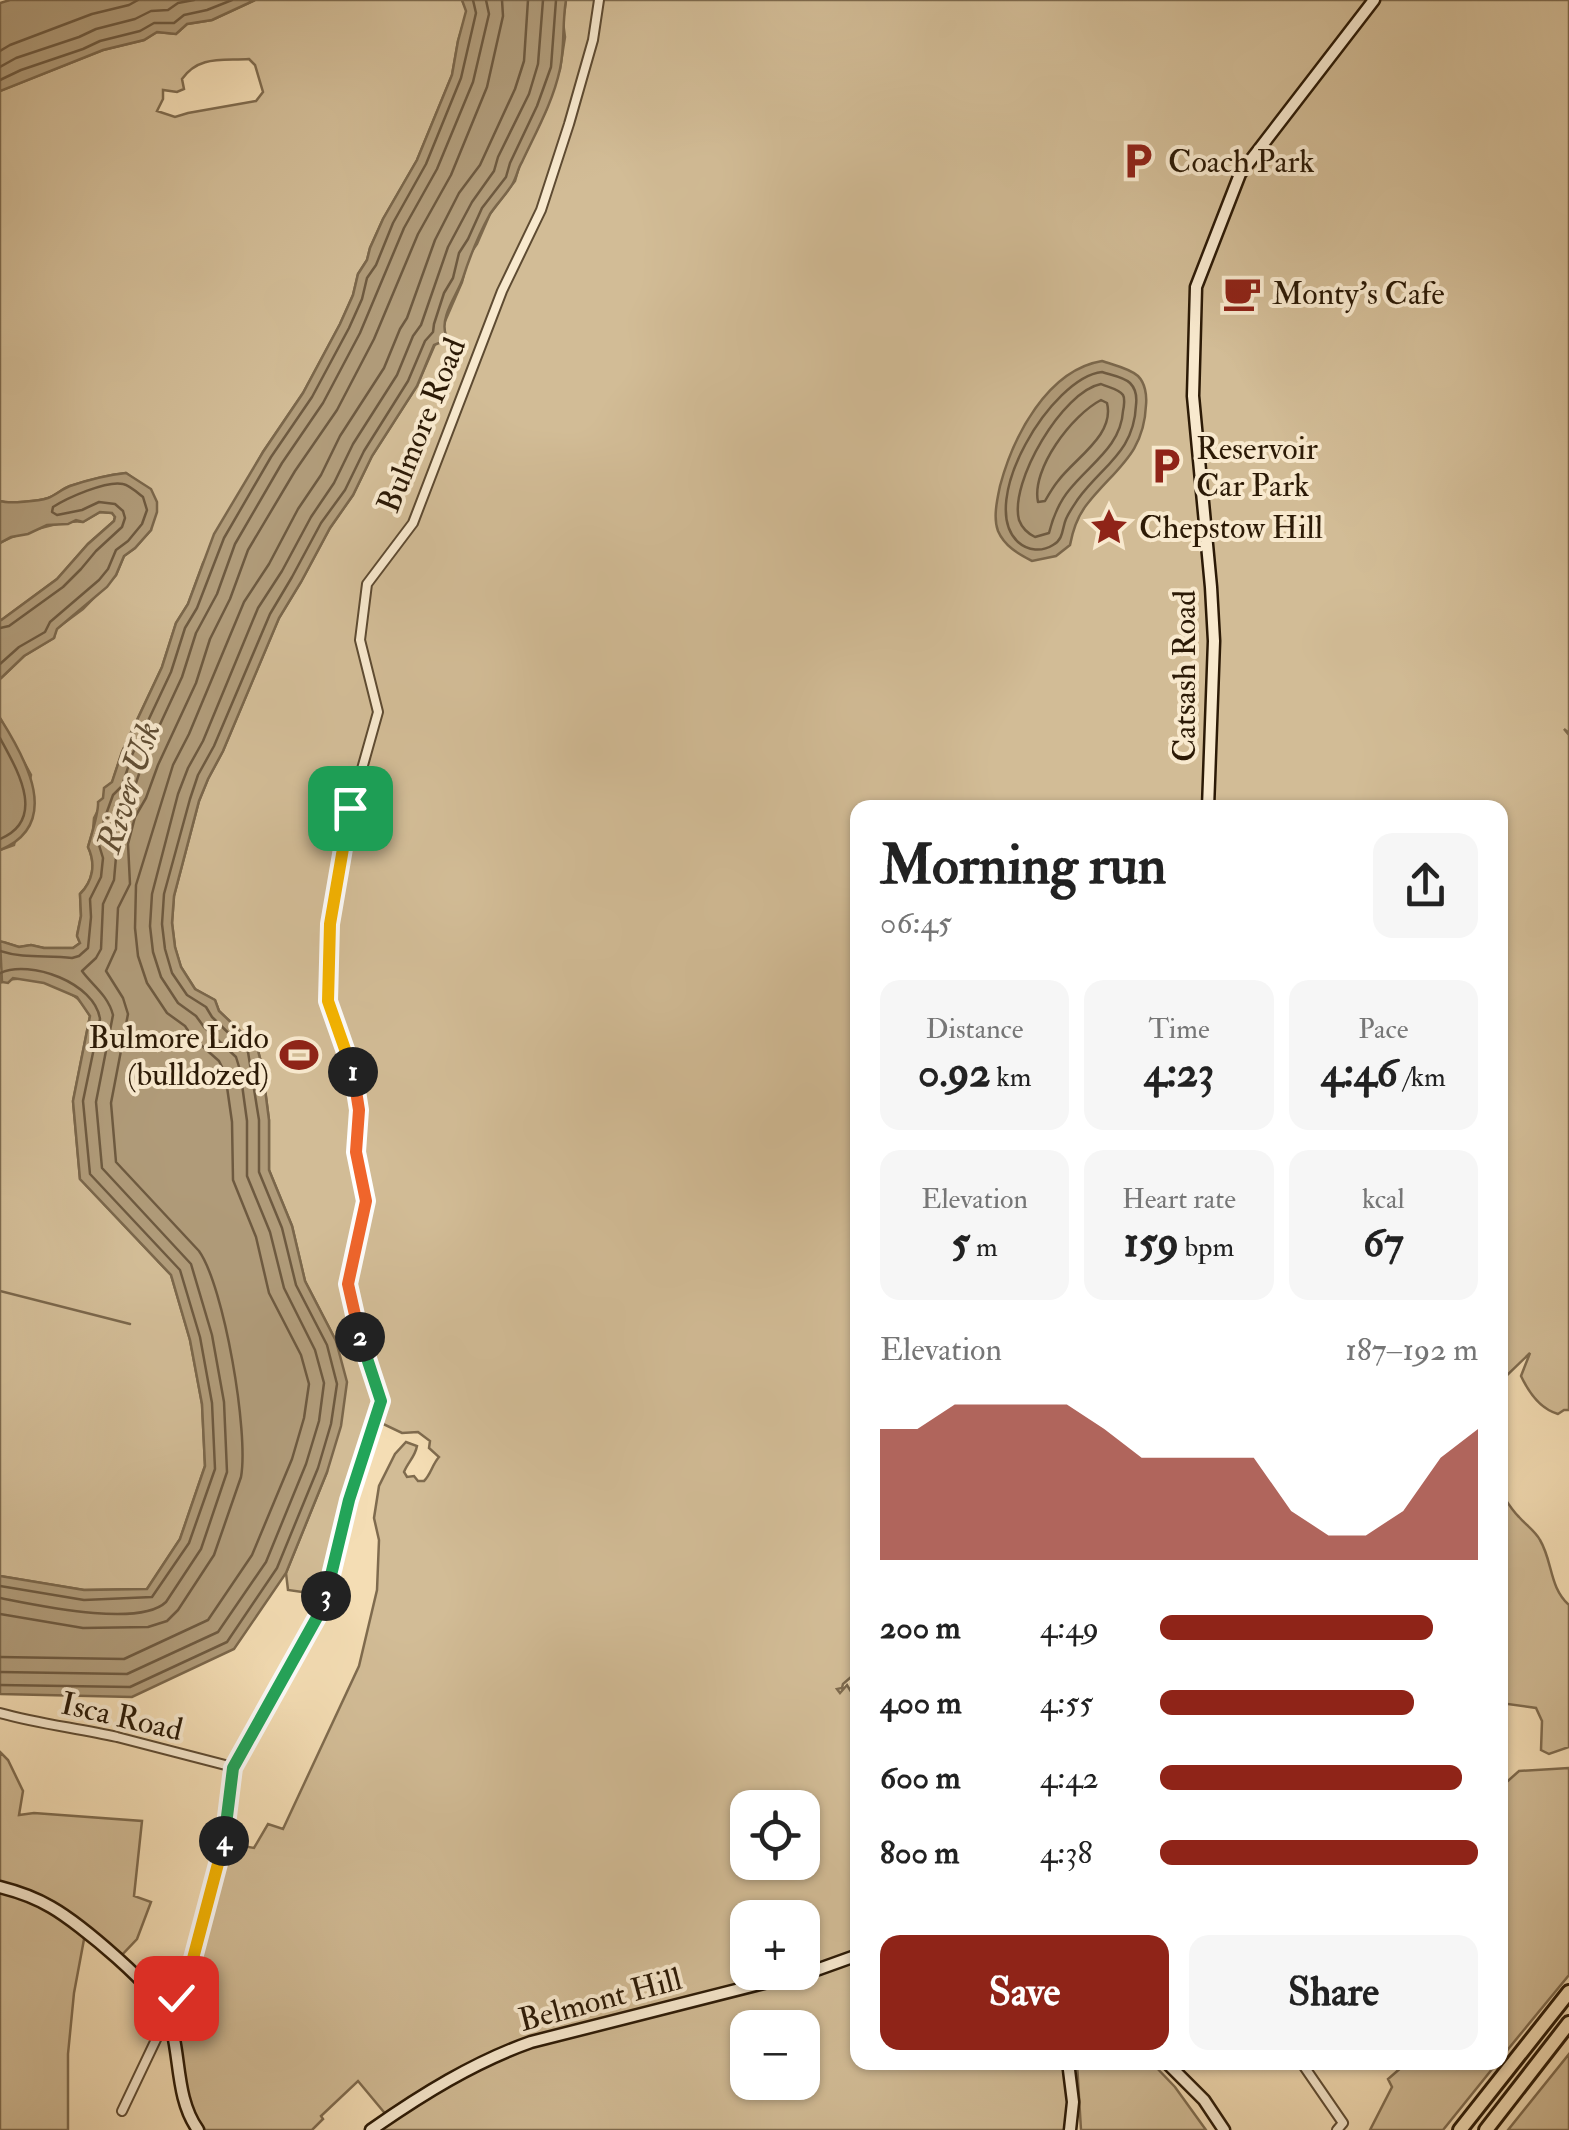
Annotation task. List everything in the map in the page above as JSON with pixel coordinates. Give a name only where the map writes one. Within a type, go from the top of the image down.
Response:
[{"type":"highway","points":[[1508,2069],[1569,1992]]},
{"type":"highway","points":[[1486,2130],[1566,2028]]},
{"type":"highway","points":[[1460,2130],[1507,2070]]},
{"type":"main road","name":"Catsash Road","points":[[1208,800],[1214,641],[1193,396],[1196,286],[1240,174],[1374,0]]},
{"type":"main road","points":[[0,1887],[50,1906],[118,1959],[156,1997],[168,2014],[179,2077],[191,2120],[198,2130]]},
{"type":"main road","name":"Belmont Hill","points":[[371,2130],[450,2080],[518,2046],[850,1958]]},
{"type":"main road","points":[[1069,2070],[1070,2130]]},
{"type":"main road","points":[[1174,2070],[1204,2100],[1224,2130]]},
{"type":"street","name":"Bulmore Road","points":[[122,2111],[191,1966],[224,1843],[233,1768],[325,1603],[349,1500],[381,1401],[348,1284],[366,1201],[356,1152],[359,1110],[352,1067],[328,1001],[330,924],[350,808],[378,712],[360,640],[367,584],[413,523],[502,291],[541,210],[570,124],[593,40],[599,0]]},
{"type":"street","name":"Isca Road","points":[[0,1712],[117,1737],[233,1768]]},
{"type":"street","points":[[1307,2070],[1343,2123],[1338,2130]]},
{"type":"shaded area","points":[[255,0],[462,0],[467,11],[452,75],[417,160],[383,219],[340,324],[303,393],[263,452],[203,563],[188,604],[176,623],[162,667],[94,818],[88,847],[92,872],[80,894],[80,943],[73,948],[19,947],[0,941],[0,850],[14,845],[31,775],[0,718],[0,679],[24,656],[54,638],[56,629],[83,609],[116,575],[124,556],[151,530],[137,481],[126,473],[67,487],[44,499],[0,501],[0,91],[103,50],[144,40],[157,32],[176,34],[187,24],[212,20]],"holes":[[[249,59],[255,65],[263,92],[256,101],[175,117],[157,111],[163,90],[184,89],[182,79],[196,66]]]},
{"type":"shaded area","points":[[566,0],[1569,0],[1569,733],[1564,729],[1569,735],[1569,1410],[1552,1412],[1531,1394],[1521,1376],[1530,1353],[1508,1374],[1508,800],[850,800],[850,1678],[837,1689],[840,1693],[847,1685],[850,1690],[850,1952],[820,1963],[820,1900],[730,1900],[730,1990],[820,1990],[820,1972],[850,1963],[850,2070],[1065,2070],[1066,2130],[371,2130],[388,2117],[358,2081],[321,2116],[323,2119],[312,2130],[198,2130],[191,2120],[168,2014],[191,1966],[224,1843],[254,1848],[268,1824],[283,1829],[359,1666],[377,1590],[379,1540],[374,1518],[379,1486],[395,1454],[406,1442],[417,1446],[404,1472],[407,1477],[424,1481],[439,1457],[429,1448],[430,1441],[418,1432],[402,1433],[375,1420],[349,1499],[325,1603],[309,1593],[288,1590],[286,1573],[327,1472],[336,1341],[305,1281],[292,1226],[269,1170],[269,1120],[257,1047],[219,1011],[215,1000],[195,989],[181,967],[172,923],[174,896],[199,801],[279,618],[417,386],[462,282],[468,257],[490,214],[515,181],[560,69]]},
{"type":"shaded area","points":[[100,512],[112,513],[114,521],[57,579],[0,621],[0,543],[41,528],[83,522]]},
{"type":"shaded area","points":[[0,973],[2,982],[29,979],[58,987],[79,1000],[90,1016],[73,1101],[80,1179],[171,1275],[190,1340],[202,1404],[205,1466],[180,1539],[147,1589],[84,1590],[0,1576]]},
{"type":"shaded area","points":[[1508,1502],[1540,1540],[1554,1582],[1569,1605],[1569,1747],[1549,1754],[1541,1750],[1542,1721],[1536,1708],[1508,1704]]},
{"type":"shaded area","points":[[0,1752],[23,1791],[19,1815],[142,1821],[134,1896],[151,1902],[137,1939],[118,1959],[85,1934],[68,2054],[68,2130],[0,2130]]},
{"type":"shaded area","points":[[1569,1768],[1569,1975],[1508,2049],[1508,1781],[1519,1771]]},
{"type":"shaded area","points":[[1569,2054],[1569,2130],[1508,2130]]},
{"type":"shaded area","points":[[1077,2070],[1159,2070],[1206,2130],[1081,2130]]},
{"type":"shaded area","points":[[1398,2070],[1491,2070],[1443,2130],[1370,2130],[1392,2087],[1388,2079]]},
{"type":"water","points":[[255,0],[212,20],[187,24],[176,34],[157,32],[0,91],[0,3]]},
{"type":"water","name":"River Usk","points":[[462,0],[566,0],[562,60],[553,93],[513,183],[478,237],[447,313],[444,341],[434,345],[417,386],[279,618],[199,801],[174,896],[172,923],[181,967],[195,989],[215,1000],[219,1011],[257,1047],[269,1120],[269,1170],[292,1226],[305,1281],[336,1341],[347,1382],[341,1426],[327,1472],[286,1573],[234,1649],[132,1697],[0,1694],[0,1576],[84,1590],[147,1589],[180,1539],[205,1466],[202,1404],[190,1340],[171,1275],[80,1179],[73,1101],[90,1016],[77,997],[44,983],[13,978],[2,982],[0,941],[44,948],[73,948],[80,943],[80,894],[92,872],[88,847],[98,802],[103,798],[104,788],[112,782],[162,667],[214,534],[303,393],[340,324],[383,219],[417,160],[452,75],[466,11]]},
{"type":"water","points":[[1102,361],[1130,371],[1142,382],[1146,401],[1140,436],[1127,459],[1081,512],[1070,545],[1056,556],[1032,561],[1008,546],[997,526],[997,503],[1006,467],[1023,427],[1049,392],[1082,367]]},
{"type":"water","points":[[126,473],[151,489],[157,502],[151,530],[124,556],[107,587],[57,629],[54,638],[24,656],[0,679],[0,621],[57,579],[115,517],[100,512],[83,522],[47,525],[0,543],[0,501],[44,499],[67,487]]},
{"type":"water","points":[[0,718],[28,771],[35,808],[19,839],[0,850]]},
{"type":"waterway","points":[[0,1291],[130,1324]]},
{"type":"place","name":"Coach Park","points":[[1138,161]]},
{"type":"place","name":"Monty's Cafe","points":[[1242,293]]},
{"type":"place","name":"Reservoir Car Park","points":[[1166,466]]},
{"type":"place","name":"Chepstow Hill","points":[[1109,527]]},
{"type":"place","name":"Bulmore Lido (bulldozed)","points":[[299,1055]]},
{"type":"route","points":[[176,1998],[191,1966],[224,1843],[233,1768],[325,1603],[349,1500],[381,1401],[348,1284],[366,1201],[356,1152],[359,1110],[352,1067],[328,1001],[330,924],[350,808]]}]
